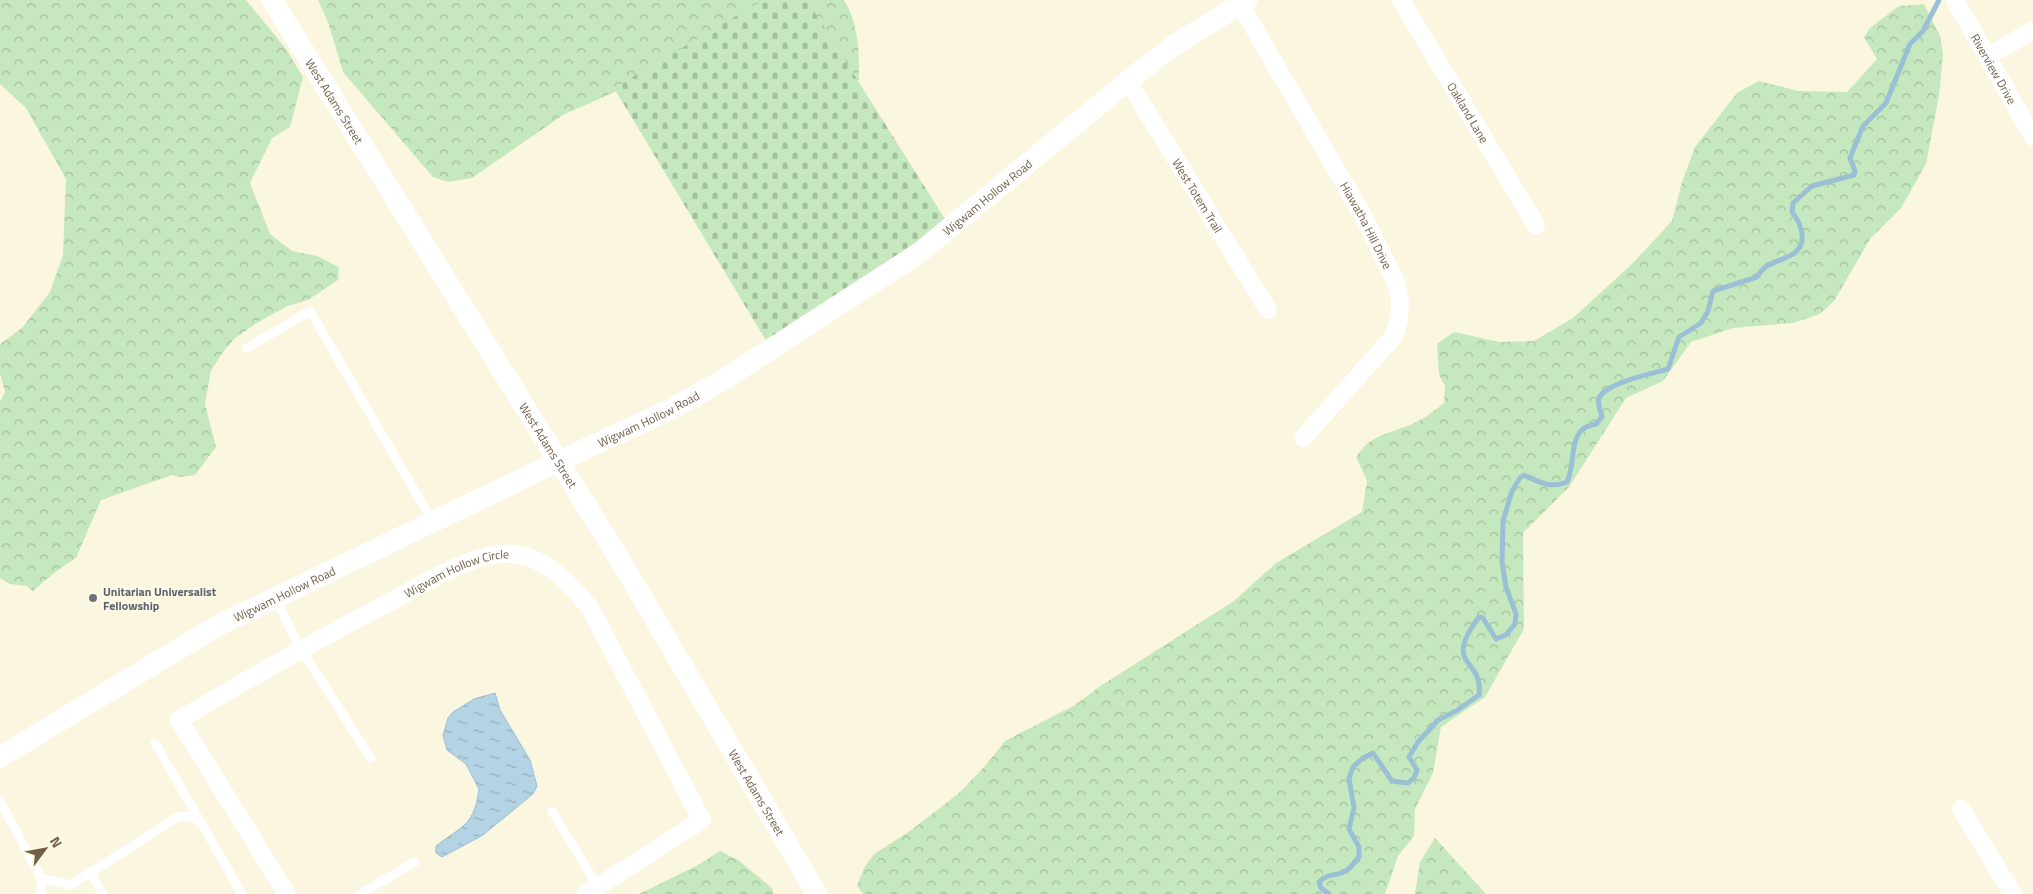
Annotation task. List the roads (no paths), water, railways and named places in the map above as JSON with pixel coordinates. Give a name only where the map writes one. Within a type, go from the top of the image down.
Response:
[{"type":"street","name":"West Adams Street","points":[[272,0],[620,560],[817,894]]},
{"type":"street","name":"Oakland Lane","points":[[1401,0],[1536,225]]},
{"type":"street","name":"Riverview Drive","points":[[1955,0],[2033,137]]},
{"type":"street","name":"Wigwam Hollow Road","points":[[0,757],[217,626],[667,411],[720,382],[919,253],[1173,46],[1243,2]]},
{"type":"street","name":"Hiawatha Hill Drive","points":[[1243,2],[1362,214],[1397,285],[1400,302],[1399,319],[1394,336],[1303,438]]},
{"type":"street","points":[[1988,57],[2032,33]]},
{"type":"street","name":"West Totem Trail","points":[[1128,81],[1268,310]]},
{"type":"street","name":"Wigwam Hollow Circle","points":[[287,894],[179,720],[300,648],[443,574],[481,557],[515,554],[538,560],[571,585],[590,608],[702,820],[592,890]]},
{"type":"street","points":[[1961,810],[2013,894]]},
{"type":"lane","points":[[247,348],[310,311],[432,522]]},
{"type":"lane","points":[[275,598],[300,648],[371,758]]},
{"type":"lane","points":[[155,743],[242,894]]},
{"type":"lane","points":[[0,801],[41,878],[41,894]]},
{"type":"lane","name":"Wigwam Hollow Circle","points":[[552,811],[592,890]]},
{"type":"lane","points":[[41,878],[70,885],[178,817],[193,818],[203,826]]},
{"type":"lane","points":[[360,894],[416,862]]},
{"type":"lane","points":[[90,872],[103,894]]},
{"type":"water","points":[[495,693],[500,710],[530,760],[537,786],[533,794],[483,835],[442,857],[436,853],[436,846],[466,824],[474,811],[479,789],[466,764],[447,750],[443,735],[448,718],[453,712],[474,699]]},
{"type":"waterway","points":[[1329,894],[1321,888],[1319,882],[1327,876],[1346,870],[1359,857],[1359,847],[1349,829],[1354,808],[1349,778],[1353,767],[1363,758],[1373,753],[1392,781],[1408,783],[1414,778],[1417,770],[1409,757],[1418,742],[1438,720],[1456,711],[1479,695],[1479,683],[1476,674],[1464,654],[1464,645],[1468,633],[1479,617],[1483,618],[1496,639],[1506,635],[1515,624],[1516,614],[1506,587],[1502,562],[1503,521],[1512,491],[1520,478],[1524,475],[1550,485],[1567,482],[1576,439],[1580,432],[1596,424],[1602,417],[1599,398],[1604,392],[1620,383],[1668,369],[1679,337],[1701,323],[1708,311],[1713,291],[1757,277],[1764,268],[1788,257],[1798,250],[1801,245],[1802,233],[1792,212],[1793,203],[1812,186],[1854,175],[1855,171],[1850,158],[1863,126],[1886,103],[1910,44],[1923,31],[1939,0]]},
{"type":"place","name":"Unitarian Universalist Fellowship","points":[[93,598]]}]
